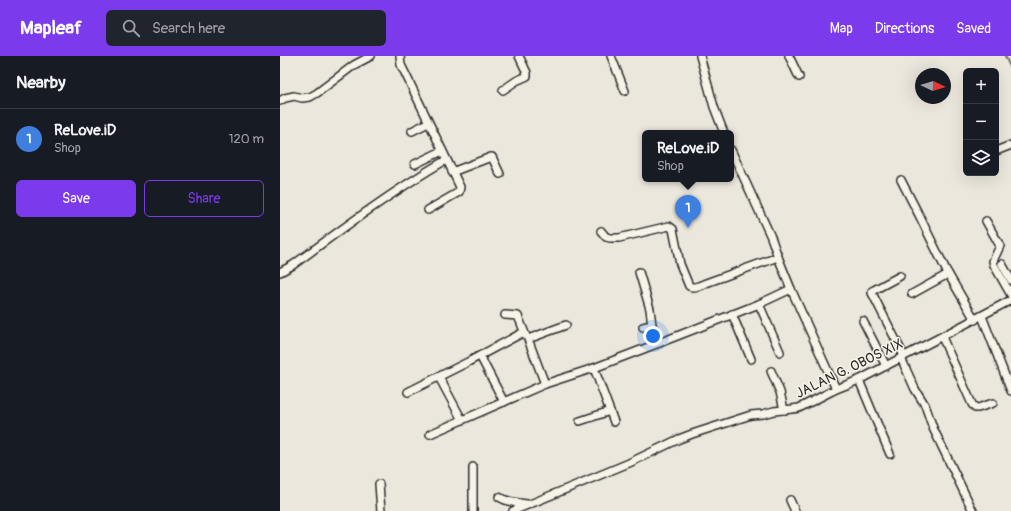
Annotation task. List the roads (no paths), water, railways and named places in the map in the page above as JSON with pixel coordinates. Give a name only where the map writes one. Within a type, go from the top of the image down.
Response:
[{"type":"street","points":[[280,101],[294,96],[310,98],[354,65],[371,56]]},
{"type":"street","points":[[400,56],[401,65],[460,187],[460,191],[428,210]]},
{"type":"street","points":[[503,90],[516,81],[527,76],[519,56]]},
{"type":"street","points":[[611,56],[625,91]]},
{"type":"street","points":[[700,56],[714,107],[723,130]]},
{"type":"street","points":[[789,56],[799,77]]},
{"type":"street","points":[[412,132],[428,123]]},
{"type":"street","points":[[999,150],[1011,145]]},
{"type":"street","points":[[415,164],[442,151]]},
{"type":"street","points":[[452,172],[492,157],[500,174]]},
{"type":"street","points":[[734,157],[771,237],[791,289],[836,389]]},
{"type":"street","points":[[280,272],[381,202],[446,160]]},
{"type":"street","points":[[901,180],[948,274],[978,318],[1011,391]]},
{"type":"street","points":[[986,221],[1000,244],[993,261],[994,265],[1011,295]]},
{"type":"street","points":[[600,231],[606,237],[615,238],[669,226],[671,227],[673,229],[680,264],[689,286],[691,287],[778,257]]},
{"type":"street","points":[[1002,264],[1011,280]]},
{"type":"street","points":[[639,272],[650,309],[652,325],[659,343]]},
{"type":"street","points":[[912,294],[948,274]]},
{"type":"street","points":[[900,276],[872,291],[872,293],[903,357],[915,389],[925,405],[936,434],[974,511]]},
{"type":"street","points":[[430,434],[545,384],[594,368],[659,343],[759,304],[791,289]]},
{"type":"street","name":"JALAN G. OBOS XIX","points":[[513,511],[692,434],[751,415],[799,408],[836,389],[859,380],[1011,300]]},
{"type":"street","points":[[759,304],[780,352]]},
{"type":"street","points":[[732,314],[751,359]]},
{"type":"street","points":[[504,315],[518,316],[545,384]]},
{"type":"street","points":[[863,321],[886,366]]},
{"type":"street","points":[[528,339],[566,325]]},
{"type":"street","points":[[643,327],[652,325]]},
{"type":"street","points":[[408,392],[524,332]]},
{"type":"street","points":[[942,337],[975,408],[993,403]]},
{"type":"street","points":[[480,356],[504,402]]},
{"type":"street","points":[[594,368],[614,422]]},
{"type":"street","points":[[771,370],[780,392],[784,410]]},
{"type":"street","points":[[439,377],[462,420]]},
{"type":"street","points":[[859,380],[890,454]]},
{"type":"street","points":[[580,421],[610,411]]},
{"type":"street","points":[[473,467],[473,511]]},
{"type":"street","points":[[379,484],[381,511]]},
{"type":"street","points":[[498,496],[510,502],[528,505]]},
{"type":"street","points":[[790,500],[795,511]]},
{"type":"waterway","points":[[1005,56],[1011,69]]},
{"type":"place","name":"ReLove.iD","points":[[688,228]]}]
